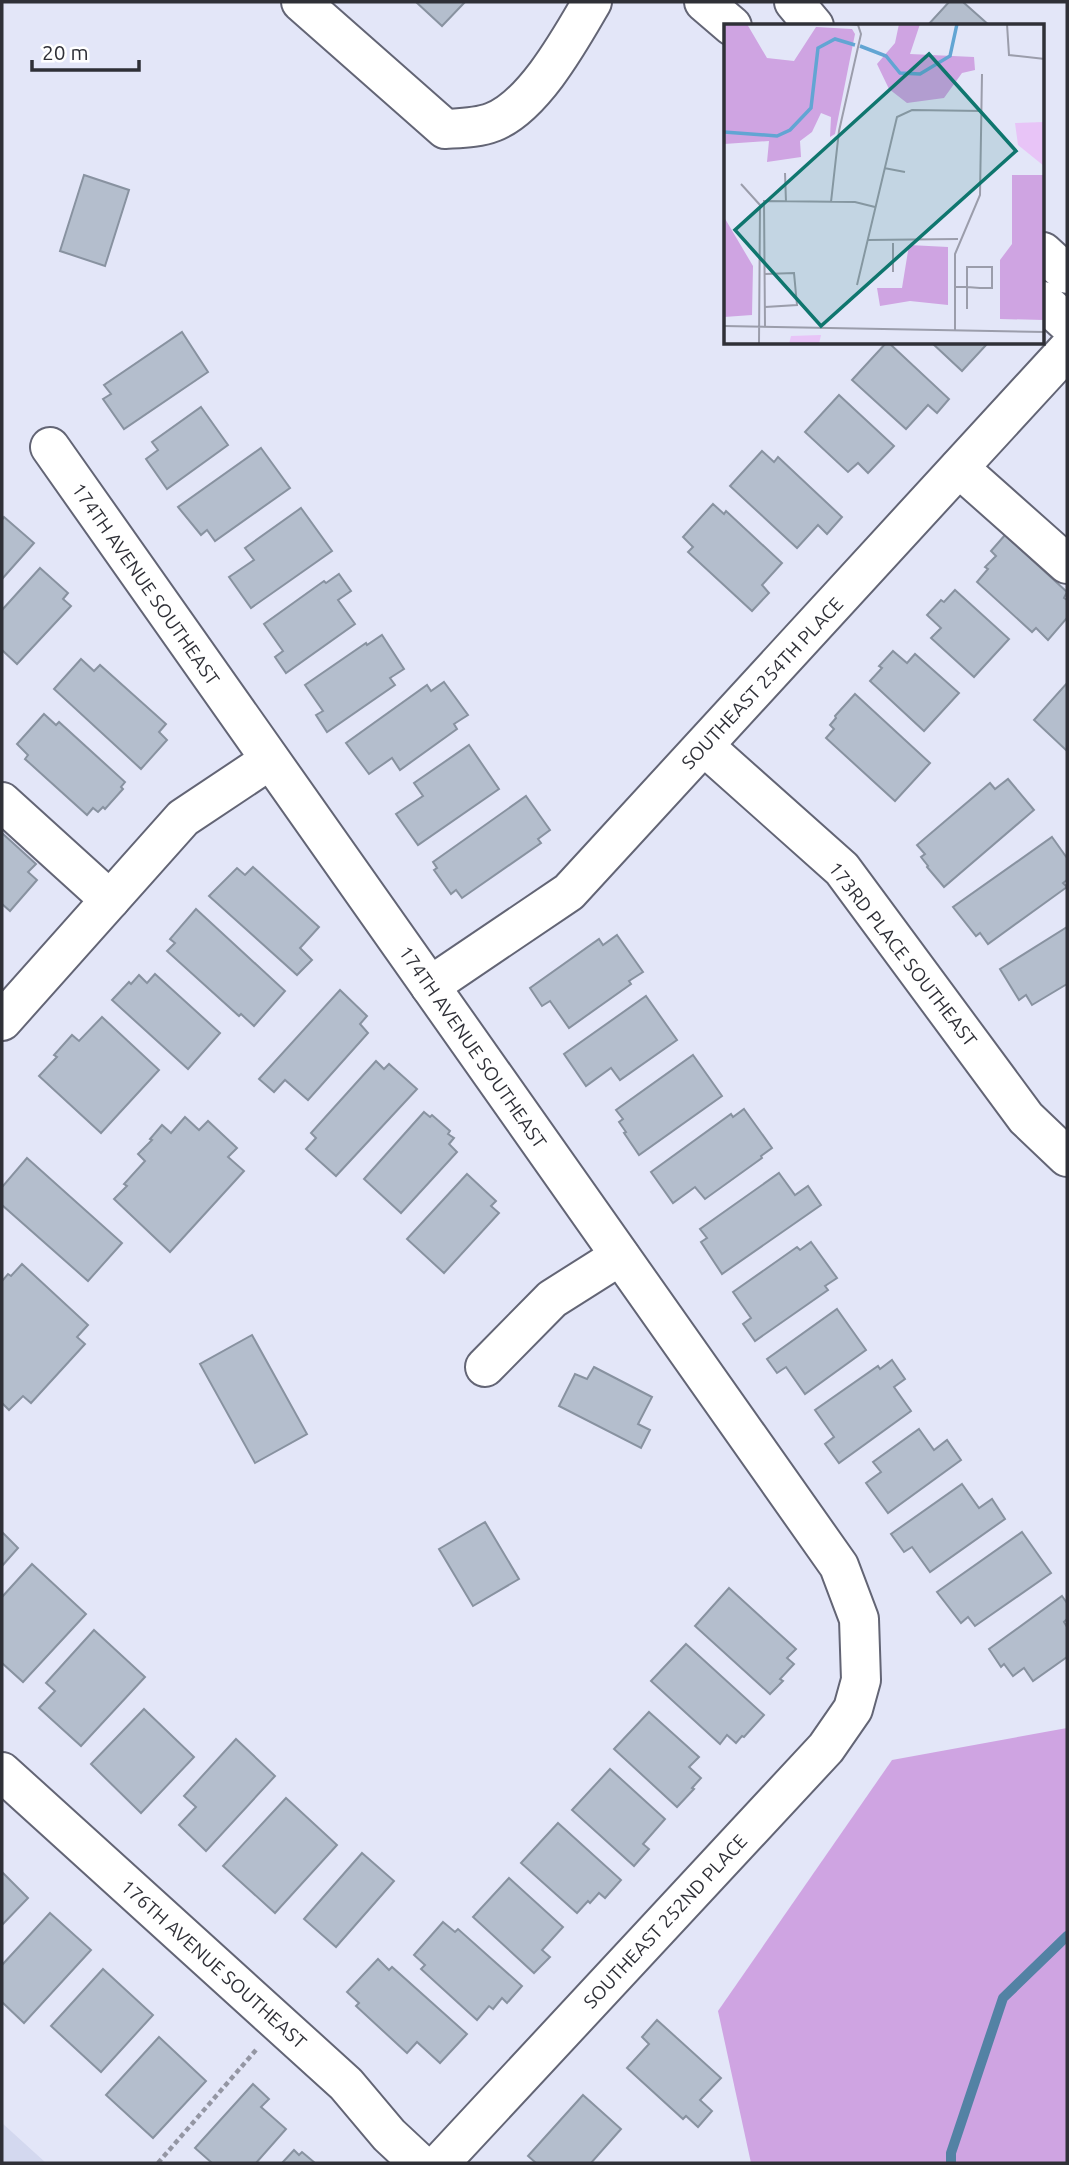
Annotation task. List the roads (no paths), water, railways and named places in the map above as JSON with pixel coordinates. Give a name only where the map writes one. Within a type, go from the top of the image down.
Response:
[{"type":"street","points":[[301,2],[445,129],[473,128],[496,121],[521,103],[547,74],[592,2]]},
{"type":"street","points":[[704,2],[730,24]]},
{"type":"street","points":[[794,2],[812,24]]},
{"type":"street","points":[[1044,252],[1067,274]]},
{"type":"street","points":[[1044,302],[1067,323]]},
{"type":"street","name":"SOUTHEAST 254TH PLACE","points":[[430,986],[569,892],[1067,350]]},
{"type":"street","name":"174TH AVENUE SOUTHEAST","points":[[50,447],[839,1566],[859,1619],[861,1662]]},
{"type":"street","points":[[959,468],[1067,564]]},
{"type":"street","name":"173RD PLACE SOUTHEAST","points":[[704,746],[842,869],[1027,1118],[1067,1157]]},
{"type":"street","points":[[2,1021],[183,818],[270,760]]},
{"type":"street","points":[[2,802],[110,900]]},
{"type":"street","points":[[485,1367],[552,1298],[620,1256]]},
{"type":"street","name":"SOUTHEAST 252ND PLACE","points":[[440,2163],[826,1748],[853,1709],[861,1680],[861,1662]]},
{"type":"street","name":"176TH AVENUE SOUTHEAST","points":[[2,1772],[346,2084],[389,2135],[419,2163]]},
{"type":"waterway","points":[[951,2163],[951,2153],[1003,1998],[1067,1936]]}]
